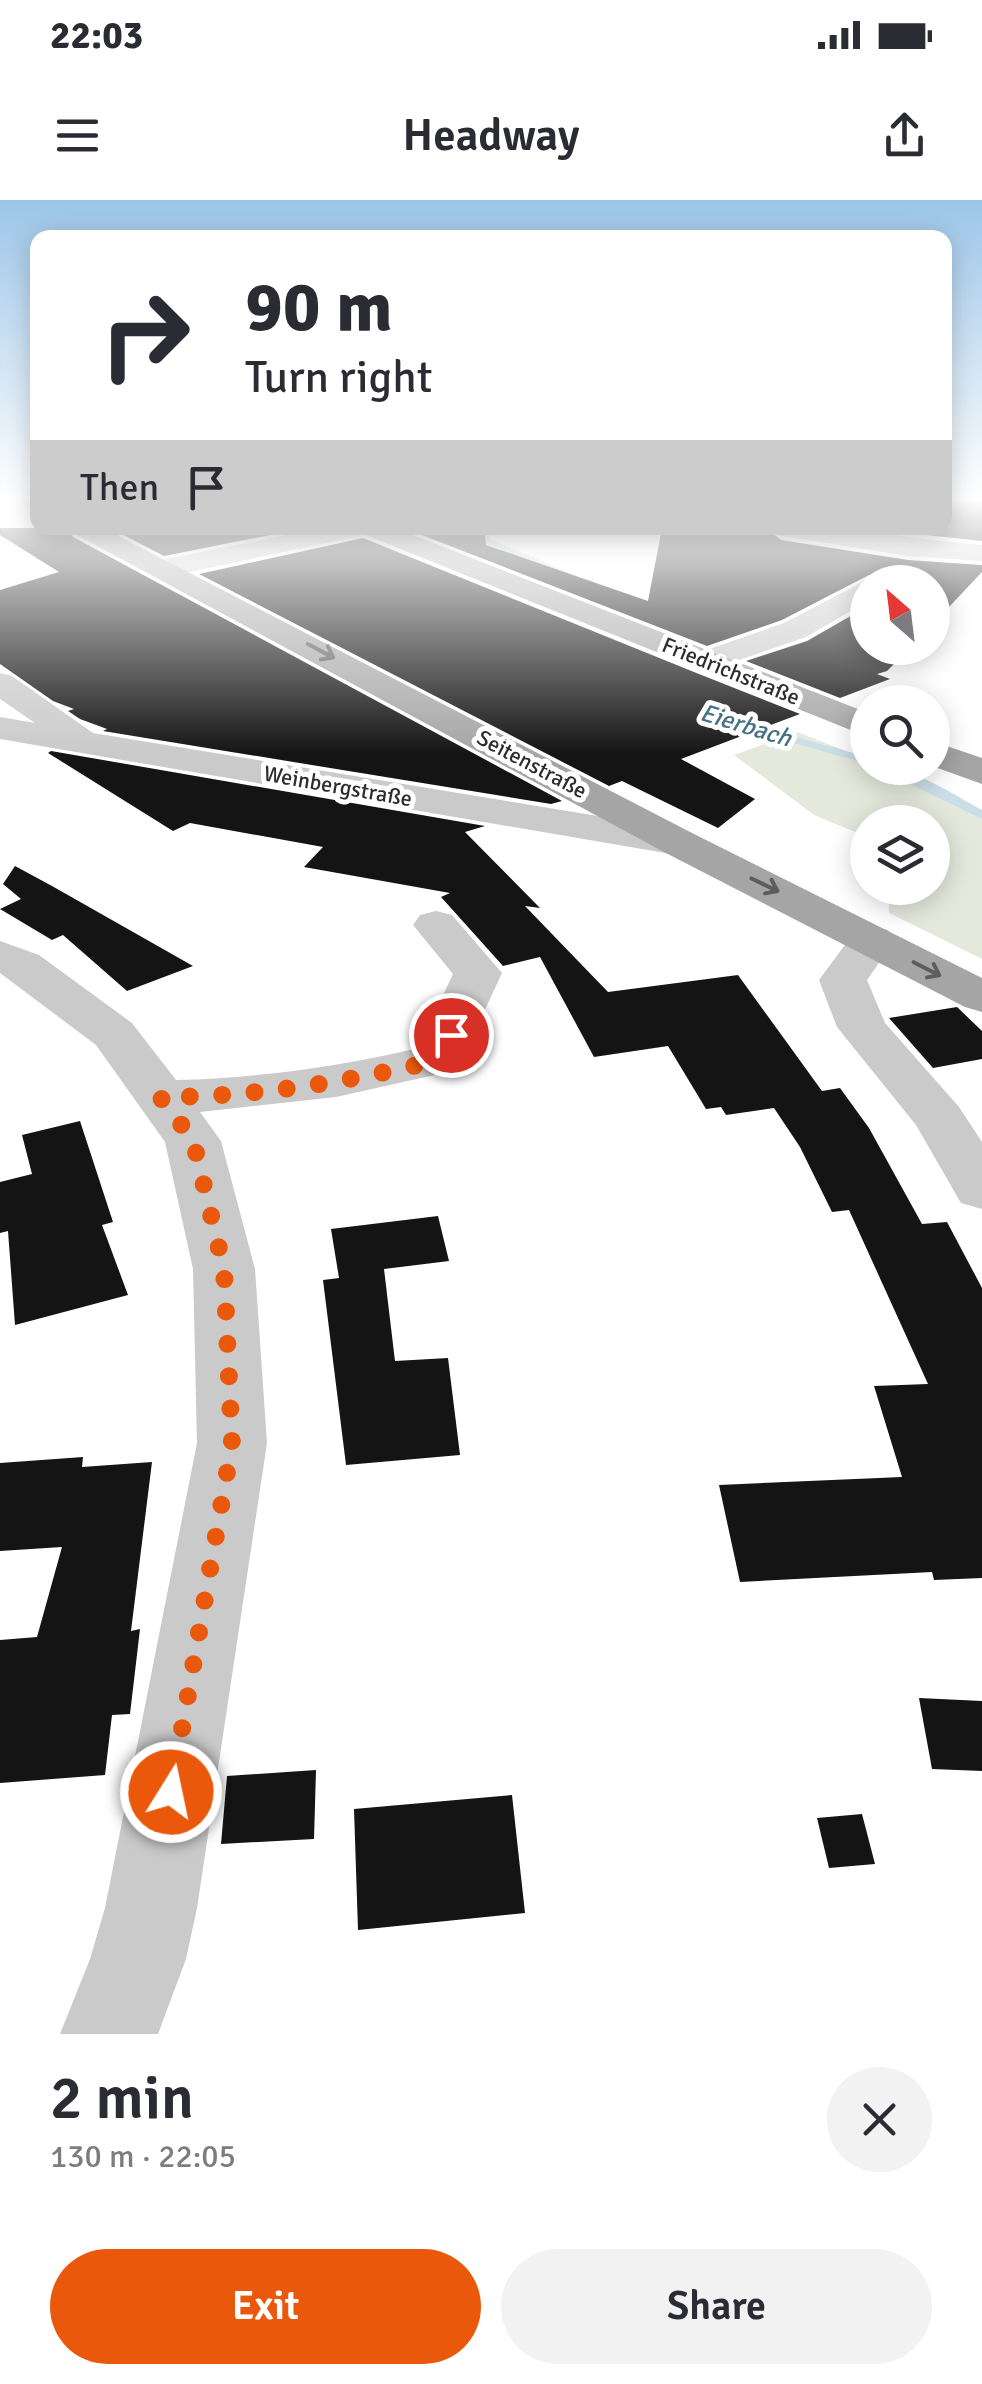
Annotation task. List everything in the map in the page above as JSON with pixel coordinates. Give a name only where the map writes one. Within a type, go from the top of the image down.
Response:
[{"type":"main road","name":"Seitenstraße","points":[[193,583],[677,842],[982,997]]},
{"type":"main road","name":"Friedrichstraße","points":[[510,583],[850,719]]},
{"type":"main road","points":[[950,759],[982,772]]},
{"type":"street","points":[[707,661],[795,630],[850,598]]},
{"type":"street","points":[[0,682],[85,741]]},
{"type":"street","name":"Weinbergstraße","points":[[0,728],[677,842]]},
{"type":"street","points":[[160,1097],[220,1096],[365,1078],[439,1060],[478,973],[436,925]]},
{"type":"street","points":[[872,940],[842,980],[862,1026],[940,1119],[982,1190]]},
{"type":"street","points":[[0,954],[22,965],[114,1034],[193,1140],[224,1269],[232,1444],[151,1908],[138,1960],[109,2034]]},
{"type":"shaded area","points":[[797,732],[850,752],[850,785],[929,785],[982,814],[982,959],[889,913],[889,905],[950,905],[950,805],[850,805],[850,830],[814,815],[734,755]]},
{"type":"building","points":[[24,583],[157,583],[562,801],[551,804],[103,731],[107,729],[80,719],[68,711],[74,709],[53,701],[0,664],[0,590]]},
{"type":"building","points":[[216,583],[474,583],[800,714],[681,759],[755,799],[718,828],[622,781],[609,786]]},
{"type":"building","points":[[544,583],[595,583],[648,601],[652,583],[850,583],[782,620],[707,646]]},
{"type":"building","points":[[950,583],[972,583],[950,606]]},
{"type":"building","points":[[850,616],[850,665],[893,665],[877,674],[890,679],[874,685],[850,685],[850,694],[840,698],[746,661],[807,641]]},
{"type":"building","points":[[48,753],[485,826],[465,832],[540,908],[525,906],[608,992],[738,975],[822,1091],[840,1088],[869,1128],[922,1224],[947,1222],[982,1288],[982,1578],[934,1580],[932,1572],[740,1582],[719,1485],[902,1477],[874,1386],[928,1384],[849,1210],[832,1212],[800,1147],[774,1108],[726,1115],[721,1107],[706,1109],[668,1046],[594,1057],[540,957],[503,966],[441,897],[450,893],[304,867],[323,847],[190,823],[173,831]]},
{"type":"building","points":[[15,866],[193,966],[127,991],[63,935],[52,940],[0,909],[21,899],[3,884]]},
{"type":"building","points":[[957,1007],[982,1031],[982,1059],[933,1068],[889,1018]]},
{"type":"building","points":[[80,1121],[113,1222],[102,1225],[128,1295],[15,1325],[8,1231],[0,1233],[0,1182],[32,1174],[22,1135]]},
{"type":"building","points":[[438,1216],[449,1261],[384,1269],[395,1361],[448,1358],[460,1455],[346,1465],[323,1280],[339,1278],[331,1229]]},
{"type":"building","points":[[83,1457],[82,1467],[152,1462],[131,1631],[140,1629],[130,1714],[112,1715],[105,1775],[0,1783],[0,1640],[37,1637],[62,1547],[0,1551],[0,1463]]},
{"type":"building","points":[[919,1698],[982,1701],[982,1771],[932,1769]]},
{"type":"building","points":[[316,1770],[314,1839],[221,1844],[227,1776]]},
{"type":"building","points":[[512,1795],[525,1913],[358,1930],[354,1809]]},
{"type":"building","points":[[862,1814],[875,1864],[829,1868],[817,1818]]},
{"type":"waterway","name":"Eierbach","points":[[738,724],[850,756]]},
{"type":"waterway","name":"Eierbach","points":[[925,785],[982,815]]},
{"type":"route","points":[[171,1792],[232,1444],[224,1269],[193,1140],[160,1097],[220,1096],[365,1078],[439,1060],[451,1035]]}]
